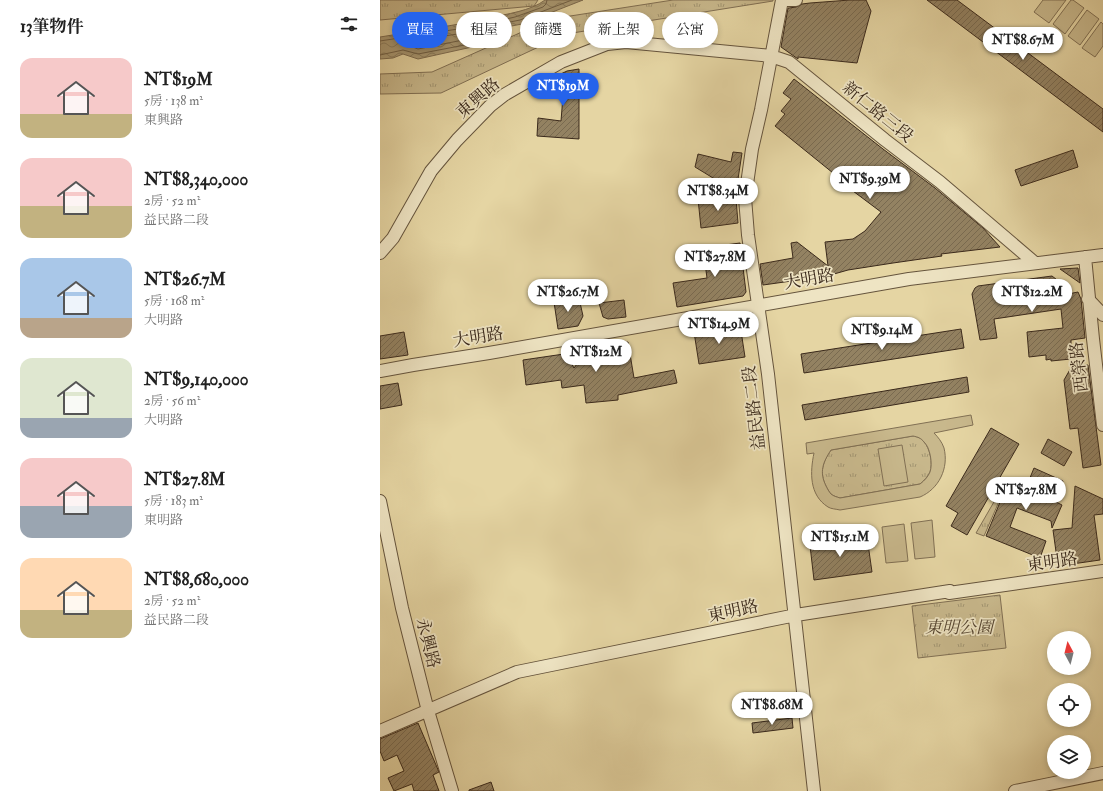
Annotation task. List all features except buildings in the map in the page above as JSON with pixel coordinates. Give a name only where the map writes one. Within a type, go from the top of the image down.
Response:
[{"type":"street","points":[[782,0],[796,0]]},
{"type":"street","name":"益民路二段","points":[[782,0],[752,149],[745,198],[748,236],[768,374],[796,615],[814,791]]},
{"type":"street","name":"東興路","points":[[380,254],[393,238],[431,170],[476,120],[504,95],[562,62],[607,44],[626,42],[771,56]]},
{"type":"street","name":"新仁路三段","points":[[771,56],[789,62],[885,140],[940,182],[1035,263]]},
{"type":"street","name":"大明路","points":[[380,371],[413,364],[489,353],[909,279],[1103,255]]},
{"type":"street","name":"西榮路","points":[[1085,257],[1088,299],[1103,425]]},
{"type":"street","points":[[1088,299],[1103,315]]},
{"type":"street","name":"永興路","points":[[380,501],[402,608],[428,711],[452,791]]},
{"type":"street","name":"東明路","points":[[380,731],[517,672],[796,615],[950,591],[950,593],[1103,571]]},
{"type":"street","points":[[1015,791],[1103,774]]},
{"type":"green space","points":[[380,0],[538,0],[534,6],[448,14],[448,12],[392,12],[392,19],[380,20]]},
{"type":"green space","points":[[673,0],[773,0],[704,12],[662,12],[662,19],[654,20],[654,12],[596,12]]},
{"type":"green space","points":[[1043,0],[1066,0],[1049,23],[1034,12]]},
{"type":"green space","points":[[1071,0],[1084,8],[1065,34],[1053,24]]},
{"type":"green space","points":[[1087,10],[1099,19],[1080,45],[1068,36]]},
{"type":"green space","points":[[584,14],[584,31],[576,32],[576,15]]},
{"type":"green space","points":[[1101,22],[1103,24],[1103,46],[1095,57],[1082,48]]},
{"type":"green space","points":[[520,33],[520,48],[536,48],[441,93],[380,94],[380,74],[432,72],[486,48],[512,48],[512,36]]},
{"type":"green space","points":[[971,415],[973,425],[934,433],[944,448],[945,463],[941,477],[927,493],[920,497],[840,510],[828,507],[817,496],[812,483],[814,453],[807,454],[806,443]],"holes":[[[913,436],[921,439],[926,444],[931,460],[931,469],[929,474],[920,484],[840,498],[831,494],[824,481],[822,472],[824,463],[831,450]]]},
{"type":"green space","points":[[913,436],[923,441],[928,448],[930,456],[930,472],[920,484],[840,498],[831,494],[824,481],[822,472],[824,463],[831,450]]},
{"type":"green space","points":[[902,445],[908,482],[884,486],[878,449]]},
{"type":"green space","points":[[1002,488],[1004,490],[984,536],[976,533]]},
{"type":"green space","points":[[932,520],[935,557],[915,559],[911,523]]},
{"type":"green space","points":[[904,524],[908,561],[886,563],[882,527]]},
{"type":"green space","name":"東明公園","points":[[1000,595],[1006,648],[918,658],[912,606]]},
{"type":"water","points":[[545,0],[583,0],[552,12],[520,12],[520,24],[512,26],[512,12],[539,4]]},
{"type":"water","points":[[456,25],[456,48],[468,48],[418,59],[403,54],[393,58],[380,59],[380,37],[392,35],[392,48],[448,48],[448,26]]}]
